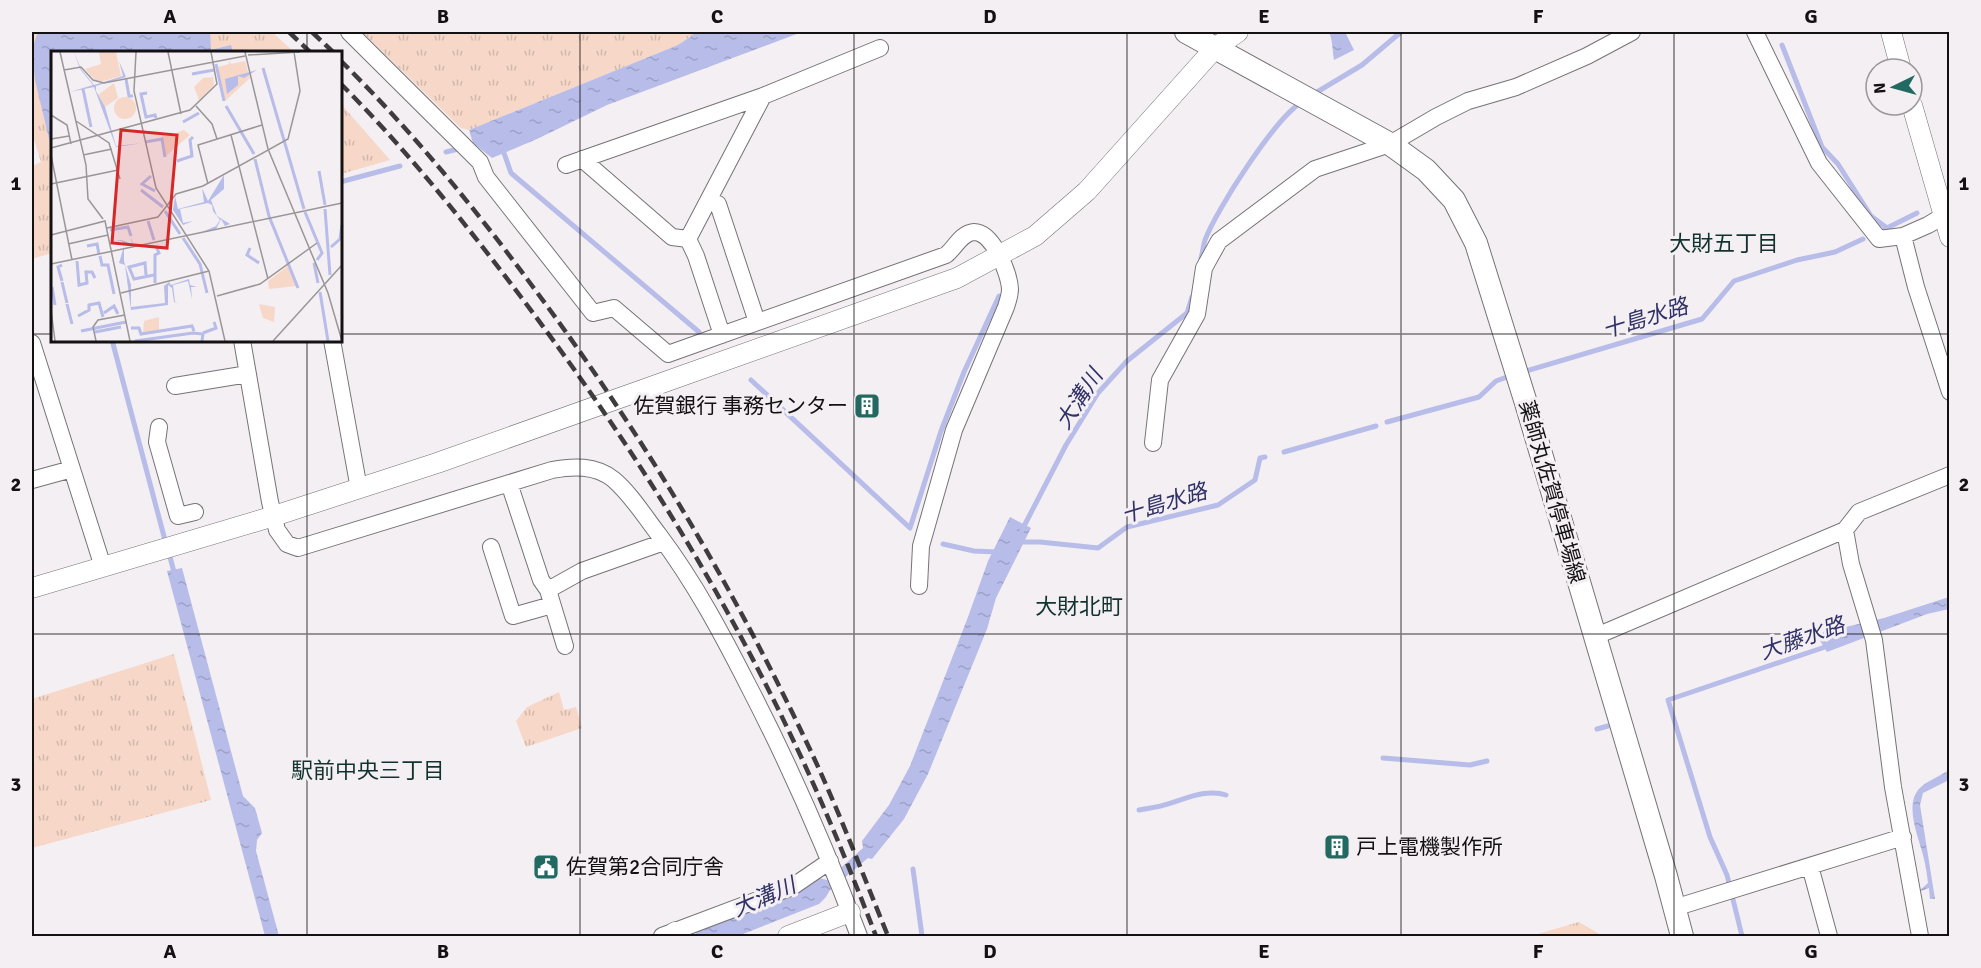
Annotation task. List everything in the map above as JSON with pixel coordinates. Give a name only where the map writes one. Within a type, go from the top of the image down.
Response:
[{"type":"main road","points":[[1186,32],[1215,48]]},
{"type":"main road","name":"薬師丸佐賀停車場線","points":[[1215,48],[1390,144],[1426,170],[1454,200],[1476,243],[1526,403],[1682,936]]},
{"type":"street","points":[[349,32],[480,162],[486,177],[593,313],[614,308],[668,354],[946,255],[966,235],[974,232],[983,234],[999,257],[1006,272],[1010,291],[1006,307],[954,430],[921,546],[919,586]]},
{"type":"street","points":[[32,588],[359,489],[501,441],[957,278],[1035,236],[1087,191],[1215,48],[1238,32]]},
{"type":"street","points":[[1153,443],[1161,380],[1197,314],[1204,268],[1219,241],[1314,169],[1390,144],[1468,101],[1516,87],[1587,56],[1632,32]]},
{"type":"street","points":[[1755,32],[1820,163],[1878,239],[1903,236],[1928,225],[1946,213]]},
{"type":"street","points":[[1891,32],[1898,57]]},
{"type":"street","points":[[566,165],[763,96],[880,48]]},
{"type":"street","points":[[687,239],[763,96]]},
{"type":"street","points":[[1916,117],[1946,213],[1950,237]]},
{"type":"street","points":[[582,159],[672,237],[687,239]]},
{"type":"street","points":[[718,204],[757,322]]},
{"type":"street","points":[[1903,236],[1916,287],[1950,392]]},
{"type":"street","points":[[687,239],[696,256],[722,335]]},
{"type":"street","points":[[242,342],[277,530],[287,544],[298,548],[552,470],[574,466],[592,469],[612,478],[633,501],[685,570],[719,628],[778,743],[830,861],[859,936]]},
{"type":"street","points":[[332,342],[359,489]]},
{"type":"street","points":[[32,343],[103,567]]},
{"type":"street","points":[[175,386],[248,374]]},
{"type":"street","points":[[159,427],[157,442],[178,516],[182,544]]},
{"type":"street","points":[[32,480],[72,469]]},
{"type":"street","points":[[1594,637],[1845,530],[1859,512],[1950,475]]},
{"type":"street","points":[[509,483],[565,646]]},
{"type":"street","points":[[178,516],[195,512]]},
{"type":"street","points":[[1845,530],[1851,564],[1874,640],[1893,787],[1920,936]]},
{"type":"street","points":[[491,547],[513,616],[550,598],[582,571],[664,542]]},
{"type":"street","points":[[1674,908],[1902,837]]},
{"type":"street","points":[[671,935],[792,886],[830,861]]},
{"type":"street","points":[[1810,866],[1829,936]]},
{"type":"street","points":[[788,936],[850,912]]},
{"type":"green space","points":[[32,32],[272,32],[293,51],[51,51],[51,253],[32,259],[32,166],[41,162],[32,133]]},
{"type":"green space","points":[[362,32],[693,32],[693,35],[678,45],[469,130],[461,128]]},
{"type":"green space","points":[[342,105],[390,160],[342,174]]},
{"type":"green space","points":[[174,654],[211,800],[32,848],[32,699]]},
{"type":"green space","points":[[559,692],[564,710],[576,707],[582,728],[526,747],[516,721],[527,707]]},
{"type":"green space","points":[[1579,922],[1603,936],[1531,936]]},
{"type":"water","points":[[38,32],[210,32],[211,50],[231,45],[233,51],[51,51],[51,147],[35,80],[32,49]]},
{"type":"water","points":[[693,32],[802,32],[607,105],[492,158],[473,143],[469,130],[678,45],[693,35]]},
{"type":"water","points":[[1329,32],[1345,32],[1354,50],[1334,60]]},
{"type":"water","points":[[1010,517],[1031,528],[996,598],[987,629],[928,774],[904,819],[872,859],[868,858],[830,890],[819,904],[738,936],[694,936],[697,931],[819,878],[827,880],[863,848],[862,841],[889,805],[910,766],[988,561]]},
{"type":"water","points":[[182,568],[243,796],[255,808],[262,833],[257,840],[256,851],[279,936],[265,936],[167,571]]},
{"type":"water","points":[[1949,597],[1949,609],[1927,614],[1827,652],[1816,634],[1884,618]]},
{"type":"water","points":[[1949,770],[1949,780],[1923,793],[1920,805],[1935,899],[1930,899],[1929,888],[1918,892],[1928,883],[1914,822],[1913,802],[1921,787]]},
{"type":"waterway","name":"大溝川","points":[[1312,95],[1362,65],[1401,32]]},
{"type":"waterway","points":[[1782,45],[1822,147],[1838,164],[1871,216],[1887,228]]},
{"type":"waterway","name":"大溝川","points":[[1201,258],[1211,226],[1248,165],[1277,126],[1302,102]]},
{"type":"waterway","points":[[446,152],[462,148]]},
{"type":"waterway","points":[[504,153],[511,173],[699,332]]},
{"type":"waterway","points":[[342,181],[400,166]]},
{"type":"waterway","name":"十島水路","points":[[1885,229],[1917,213]]},
{"type":"waterway","name":"十島水路","points":[[1523,372],[1702,319],[1734,281],[1797,260],[1835,252],[1863,239]]},
{"type":"waterway","points":[[751,380],[910,528],[941,431],[964,372],[999,296]]},
{"type":"waterway","name":"大溝川","points":[[1022,530],[1066,445],[1098,393],[1127,361],[1187,313],[1192,297]]},
{"type":"waterway","points":[[113,342],[166,544]]},
{"type":"waterway","name":"十島水路","points":[[1387,422],[1479,397],[1496,381],[1507,377]]},
{"type":"waterway","name":"十島水路","points":[[1284,452],[1376,426]]},
{"type":"waterway","name":"十島水路","points":[[1017,542],[1098,548],[1127,527],[1218,505],[1255,480],[1260,458],[1265,457]]},
{"type":"waterway","points":[[943,544],[974,551],[997,552]]},
{"type":"waterway","points":[[169,553],[175,576]]},
{"type":"waterway","name":"大藤水路","points":[[1742,936],[1727,875],[1710,837],[1668,700],[1831,645]]},
{"type":"waterway","points":[[1597,729],[1608,726]]},
{"type":"waterway","points":[[1383,758],[1470,765],[1487,761]]},
{"type":"waterway","points":[[1139,810],[1203,794],[1226,795]]},
{"type":"waterway","points":[[913,869],[922,936]]},
{"type":"railway","points":[[289,32],[309,51]]},
{"type":"railway","points":[[312,32],[332,51]]},
{"type":"railway","points":[[342,62],[417,141],[488,228],[572,341],[646,450],[713,563],[776,679],[827,788],[888,936]]},
{"type":"railway","points":[[342,85],[412,160],[500,269],[598,404],[670,513],[735,627],[795,744],[876,936]]},
{"type":"place","name":"佐賀銀行 事務センター","points":[[867,406]]},
{"type":"place","name":"戸上電機製作所","points":[[1337,847]]},
{"type":"place","name":"佐賀第2合同庁舎","points":[[546,867]]},
{"type":"district","name":"大財五丁目","points":[[1724,243]]},
{"type":"district","name":"大財北町","points":[[1079,606]]},
{"type":"district","name":"駅前中央三丁目","points":[[368,770]]}]
